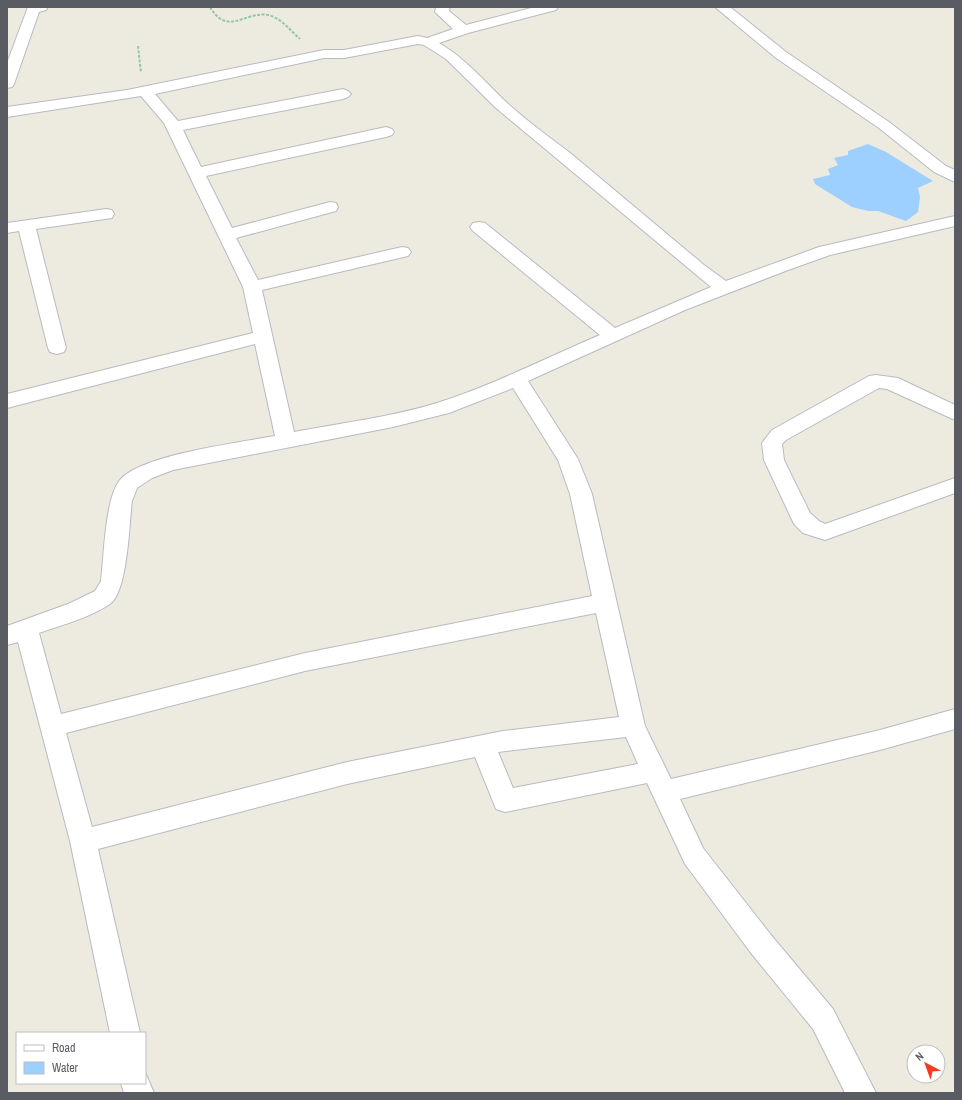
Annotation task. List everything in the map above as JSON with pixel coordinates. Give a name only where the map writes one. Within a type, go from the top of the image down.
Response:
[{"type":"street","points":[[7,84],[33,10],[41,7]]},
{"type":"street","points":[[443,7],[442,12],[463,30]]},
{"type":"street","points":[[428,42],[463,30],[551,7]]},
{"type":"street","points":[[722,7],[781,55],[884,125],[940,169],[955,177]]},
{"type":"street","points":[[7,112],[58,107],[144,92],[324,54],[344,54],[418,40],[428,42],[451,56],[501,105],[542,140],[563,155],[698,269],[725,289]]},
{"type":"street","points":[[144,92],[174,127],[252,287],[286,441]]},
{"type":"street","points":[[174,127],[343,94]]},
{"type":"street","points":[[196,173],[386,132]]},
{"type":"street","points":[[227,235],[330,208]]},
{"type":"street","points":[[7,228],[106,214]]},
{"type":"street","points":[[125,1032],[83,841],[53,726],[17,633],[76,610],[103,597],[112,582],[121,501],[128,484],[145,473],[169,464],[393,420],[442,408],[517,379],[679,306],[782,266],[825,251],[931,228],[955,221]]},
{"type":"street","points":[[26,225],[57,348]]},
{"type":"street","points":[[479,227],[613,336]]},
{"type":"street","points":[[252,287],[402,252]]},
{"type":"street","points":[[7,401],[263,336]]},
{"type":"street","points":[[517,379],[568,459],[581,494],[633,726],[694,856],[760,944],[823,1019],[861,1093]]},
{"type":"street","points":[[955,414],[891,383],[876,382],[779,435],[772,443],[774,460],[802,518],[811,527],[825,532],[955,485]]},
{"type":"street","points":[[53,726],[305,662],[605,602]]},
{"type":"street","points":[[483,745],[504,802],[660,781],[880,740],[955,719]]},
{"type":"street","points":[[83,841],[347,773],[503,741],[633,726]]},
{"type":"path","points":[[210,7],[216,17],[220,20],[227,21],[260,15],[272,17],[310,48],[324,54]]},
{"type":"path","points":[[138,46],[141,81],[144,92]]},
{"type":"water","points":[[868,144],[886,152],[933,181],[918,188],[920,197],[918,212],[906,221],[878,211],[868,211],[852,207],[815,184],[813,179],[830,175],[828,169],[838,165],[834,158],[848,155],[848,151]]}]
